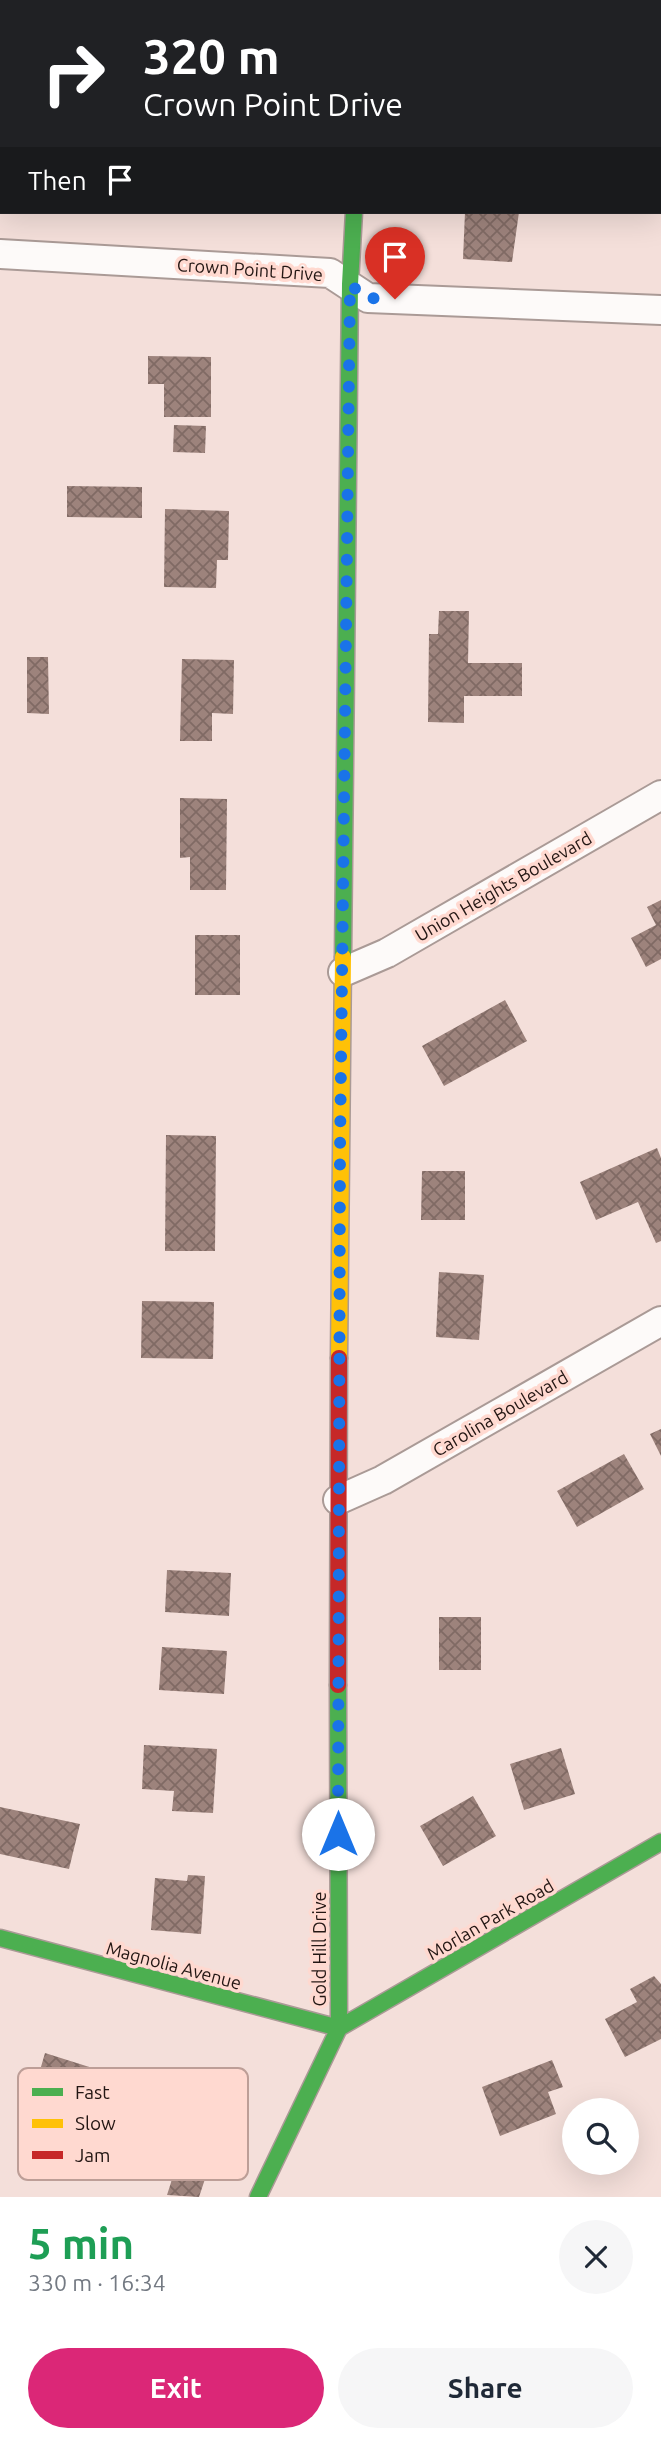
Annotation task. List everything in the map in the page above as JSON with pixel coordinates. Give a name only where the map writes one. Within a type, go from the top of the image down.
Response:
[{"type":"street","name":"Gold Hill Drive","points":[[258,2197],[339,2028],[338,1500],[350,285],[354,214]]},
{"type":"street","name":"Crown Point Drive","points":[[0,254],[330,273],[368,298],[661,310]]},
{"type":"street","name":"Union Heights Boulevard","points":[[343,971],[387,953],[661,796]]},
{"type":"street","name":"Carolina Boulevard","points":[[338,1500],[383,1480],[661,1321]]},
{"type":"street","name":"Morlan Park Road","points":[[339,2028],[661,1842]]},
{"type":"street","name":"Magnolia Avenue","points":[[0,1938],[339,2028]]},
{"type":"building","points":[[465,214],[519,214],[512,262],[463,259]]},
{"type":"building","points":[[148,356],[211,357],[211,417],[164,417],[164,384],[148,384]]},
{"type":"building","points":[[174,425],[206,426],[205,453],[173,452]]},
{"type":"building","points":[[67,486],[142,487],[142,518],[67,517]]},
{"type":"building","points":[[165,509],[229,511],[228,560],[217,560],[216,588],[164,587]]},
{"type":"building","points":[[439,611],[469,611],[468,663],[522,663],[522,696],[464,696],[464,723],[428,722],[429,634],[438,634]]},
{"type":"building","points":[[27,657],[48,657],[49,714],[27,713]]},
{"type":"building","points":[[182,659],[234,660],[233,714],[212,713],[212,741],[180,741]]},
{"type":"building","points":[[180,798],[227,799],[226,890],[190,890],[190,857],[180,858]]},
{"type":"building","points":[[661,900],[661,959],[646,967],[631,938],[656,925],[647,907]]},
{"type":"building","points":[[195,935],[240,935],[240,995],[195,995]]},
{"type":"building","points":[[505,1000],[527,1041],[444,1086],[422,1046]]},
{"type":"building","points":[[166,1135],[216,1136],[215,1251],[165,1251]]},
{"type":"building","points":[[657,1148],[661,1158],[661,1241],[656,1243],[638,1202],[596,1220],[580,1182]]},
{"type":"building","points":[[422,1171],[465,1171],[465,1220],[421,1220]]},
{"type":"building","points":[[439,1272],[484,1275],[479,1340],[436,1337]]},
{"type":"building","points":[[142,1301],[214,1302],[213,1359],[141,1358]]},
{"type":"building","points":[[661,1429],[661,1456],[650,1434]]},
{"type":"building","points":[[624,1454],[644,1489],[577,1527],[557,1491]]},
{"type":"building","points":[[167,1570],[231,1573],[229,1616],[165,1612]]},
{"type":"building","points":[[439,1617],[481,1617],[481,1670],[439,1670]]},
{"type":"building","points":[[162,1647],[227,1651],[224,1694],[159,1690]]},
{"type":"building","points":[[144,1745],[217,1749],[213,1813],[172,1811],[174,1791],[142,1789]]},
{"type":"building","points":[[561,1748],[575,1794],[524,1810],[510,1764]]},
{"type":"building","points":[[473,1796],[496,1836],[443,1866],[420,1826]]},
{"type":"building","points":[[0,1807],[80,1824],[69,1869],[0,1854]]},
{"type":"building","points":[[188,1875],[205,1876],[201,1934],[151,1930],[155,1878],[187,1881]]},
{"type":"building","points":[[654,1976],[661,1984],[661,2039],[625,2057],[605,2019],[637,2002],[630,1989]]},
{"type":"building","points":[[45,2053],[92,2068],[41,2068]]},
{"type":"building","points":[[552,2060],[563,2087],[548,2092],[556,2114],[500,2136],[482,2087]]},
{"type":"building","points":[[172,2180],[205,2180],[199,2197],[167,2195]]},
{"type":"traffic: fast","points":[[343,957],[350,284],[354,214]]},
{"type":"traffic: fast","points":[[258,2197],[339,2028],[338,1685]]},
{"type":"traffic: fast","points":[[0,1938],[339,2028],[661,1842]]},
{"type":"traffic: slow","points":[[339,1358],[343,957]]},
{"type":"traffic: jam","points":[[338,1685],[339,1358]]},
{"type":"route","points":[[338,1834],[340,1151],[350,285],[368,298],[395,299]]}]
